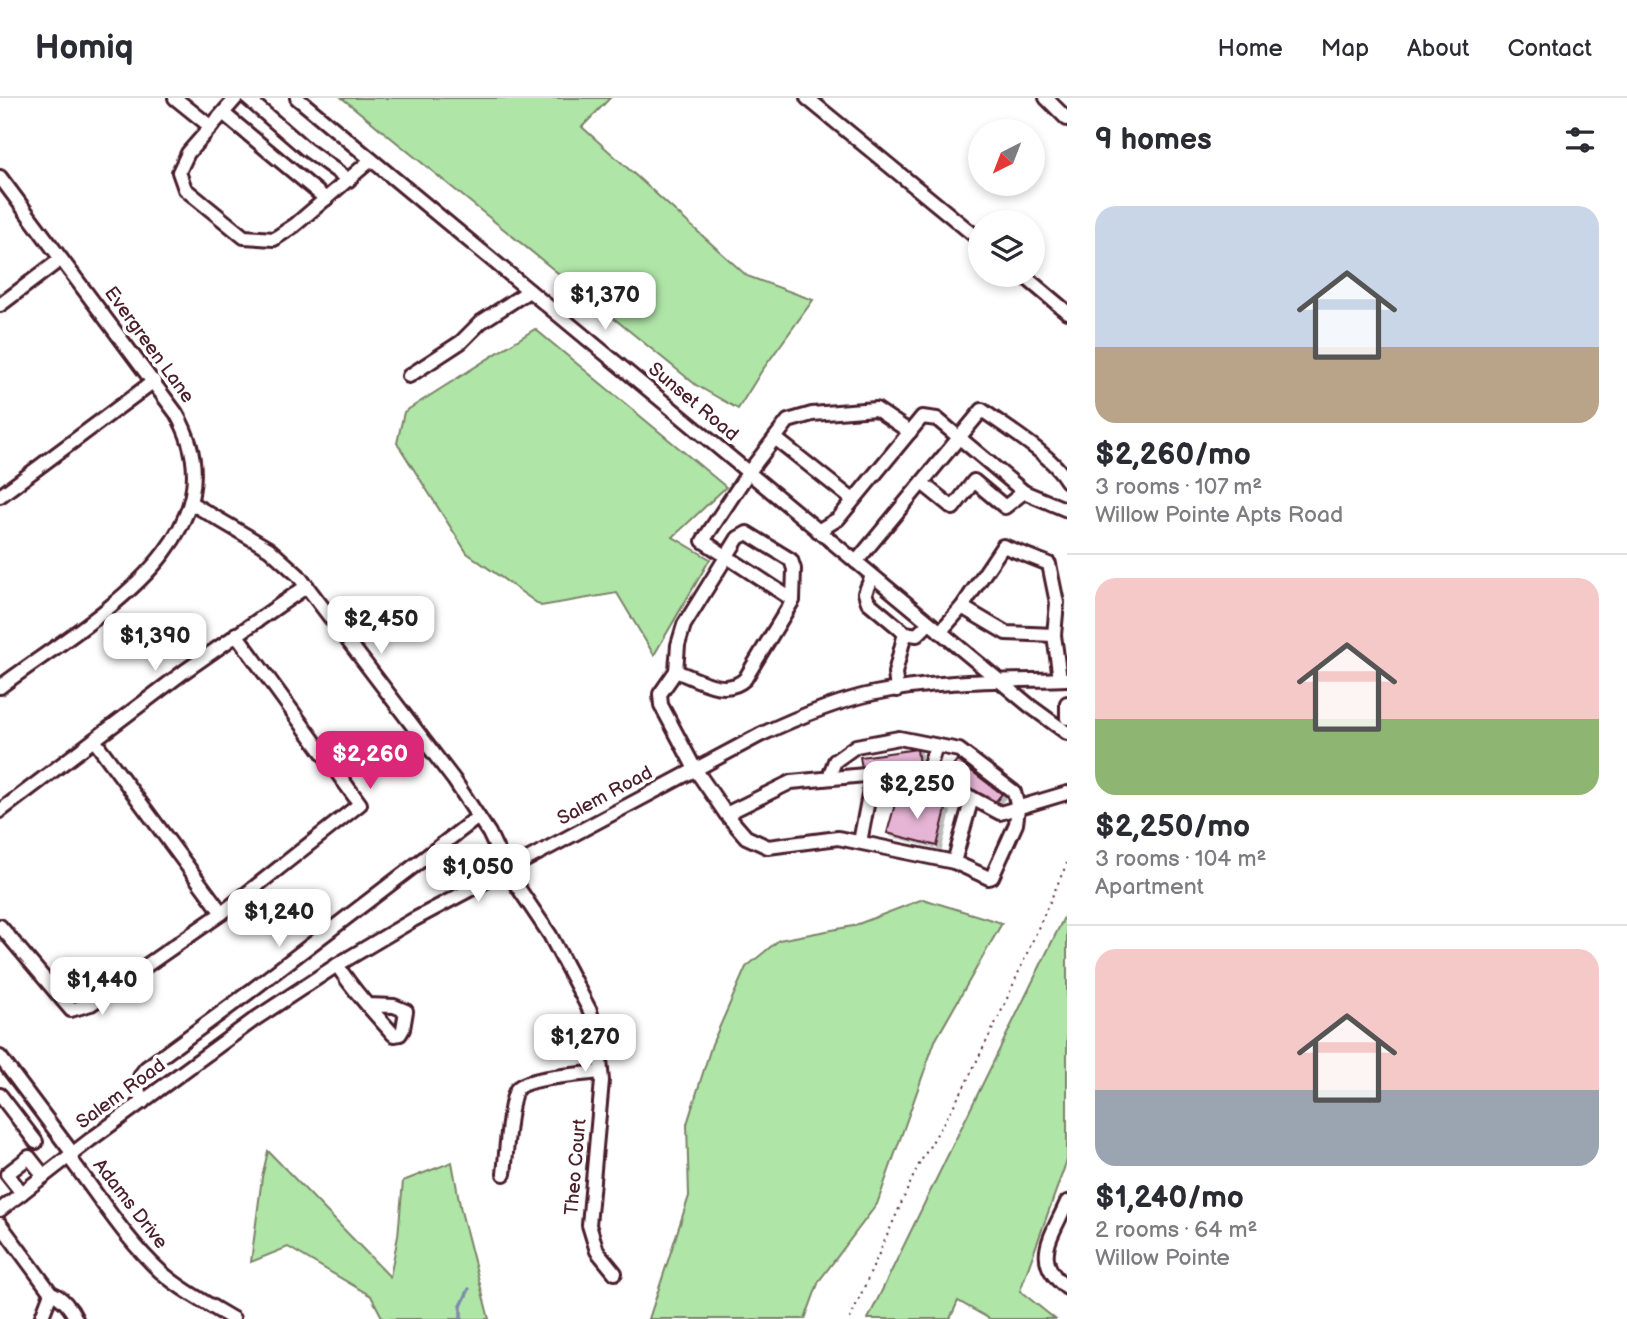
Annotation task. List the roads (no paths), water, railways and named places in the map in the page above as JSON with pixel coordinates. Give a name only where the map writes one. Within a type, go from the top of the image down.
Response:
[{"type":"street","points":[[175,98],[211,127]]},
{"type":"street","points":[[236,98],[188,153],[179,172],[185,189],[244,237],[274,239],[371,160]]},
{"type":"street","points":[[247,98],[306,149],[349,180]]},
{"type":"street","name":"Sunset Road","points":[[297,98],[997,680],[1067,733]]},
{"type":"street","points":[[807,98],[968,230]]},
{"type":"street","points":[[1046,98],[1067,119]]},
{"type":"street","points":[[223,113],[326,199]]},
{"type":"street","name":"Evergreen Lane","points":[[0,177],[155,381],[182,423],[190,444],[194,478],[191,503],[171,544],[149,572],[107,608],[0,687]]},
{"type":"street","points":[[0,305],[61,259]]},
{"type":"street","points":[[1037,287],[1067,312]]},
{"type":"street","points":[[409,376],[461,342],[481,323],[529,291]]},
{"type":"street","points":[[0,496],[155,381]]},
{"type":"street","points":[[793,600],[703,541],[748,473],[788,421],[812,414],[876,409],[909,432]]},
{"type":"street","points":[[856,562],[982,410],[1035,450],[1062,473],[1067,481]]},
{"type":"street","points":[[818,531],[838,519],[922,417],[937,419],[1024,492],[1067,510]]},
{"type":"street","points":[[775,439],[853,500]]},
{"type":"street","points":[[922,483],[953,508],[974,481],[1005,506],[1024,492]]},
{"type":"street","name":"Theo Court","points":[[191,503],[269,549],[289,565],[307,586],[454,780],[489,833],[507,871],[550,935],[584,999],[594,1024],[601,1072],[600,1117],[589,1225],[597,1251],[615,1273]]},
{"type":"street","points":[[676,671],[717,686],[738,686],[746,679],[793,600],[794,569],[791,560],[747,533],[738,538],[684,625],[678,645],[676,671],[659,699],[695,769],[726,814],[746,837],[768,847],[838,838],[954,862],[989,878],[992,877],[1016,824],[1018,808],[1014,792],[959,750],[899,737],[856,746],[835,761],[829,777]]},
{"type":"street","points":[[940,632],[962,607],[1003,547],[1049,564],[1057,603],[1054,635],[1064,679]]},
{"type":"street","points":[[872,576],[865,593],[868,602],[905,633],[917,635],[929,623]]},
{"type":"street","points":[[0,810],[236,634],[307,586]]},
{"type":"street","points":[[962,607],[1006,633],[1054,635]]},
{"type":"street","points":[[897,690],[895,673],[905,633]]},
{"type":"street","points":[[0,926],[71,1010],[91,1004],[222,914],[360,804],[236,634]]},
{"type":"street","name":"Salem Road","points":[[0,1210],[266,1012],[337,965],[413,920],[695,769],[787,723],[861,696],[897,690],[997,680],[1064,679]]},
{"type":"street","points":[[1067,703],[1067,718]]},
{"type":"street","points":[[94,740],[222,914]]},
{"type":"street","points":[[927,774],[936,746]]},
{"type":"street","points":[[726,814],[791,782],[873,774],[927,774],[1000,813],[1067,793]]},
{"type":"street","points":[[860,842],[873,774]]},
{"type":"street","points":[[954,862],[972,798]]},
{"type":"street","points":[[143,1102],[136,1087],[138,1078],[146,1068],[478,817]]},
{"type":"street","points":[[337,965],[368,1005]]},
{"type":"street","name":"Adams Drive","points":[[0,1057],[134,1242],[161,1272],[193,1296],[233,1319]]},
{"type":"street","points":[[504,1174],[512,1102],[517,1089],[524,1084],[549,1078],[601,1072]]},
{"type":"street","points":[[0,1095],[36,1142]]},
{"type":"street","points":[[22,1193],[7,1174],[29,1157],[36,1142],[54,1128]]},
{"type":"street","points":[[29,1157],[44,1176]]},
{"type":"street","points":[[1067,1202],[1045,1254],[1048,1269],[1067,1288]]},
{"type":"street","points":[[0,1224],[51,1293],[58,1296],[76,1319]]},
{"type":"street","points":[[41,1319],[51,1293]]},
{"type":"waterway","points":[[461,1319],[461,1306],[469,1289]]}]
